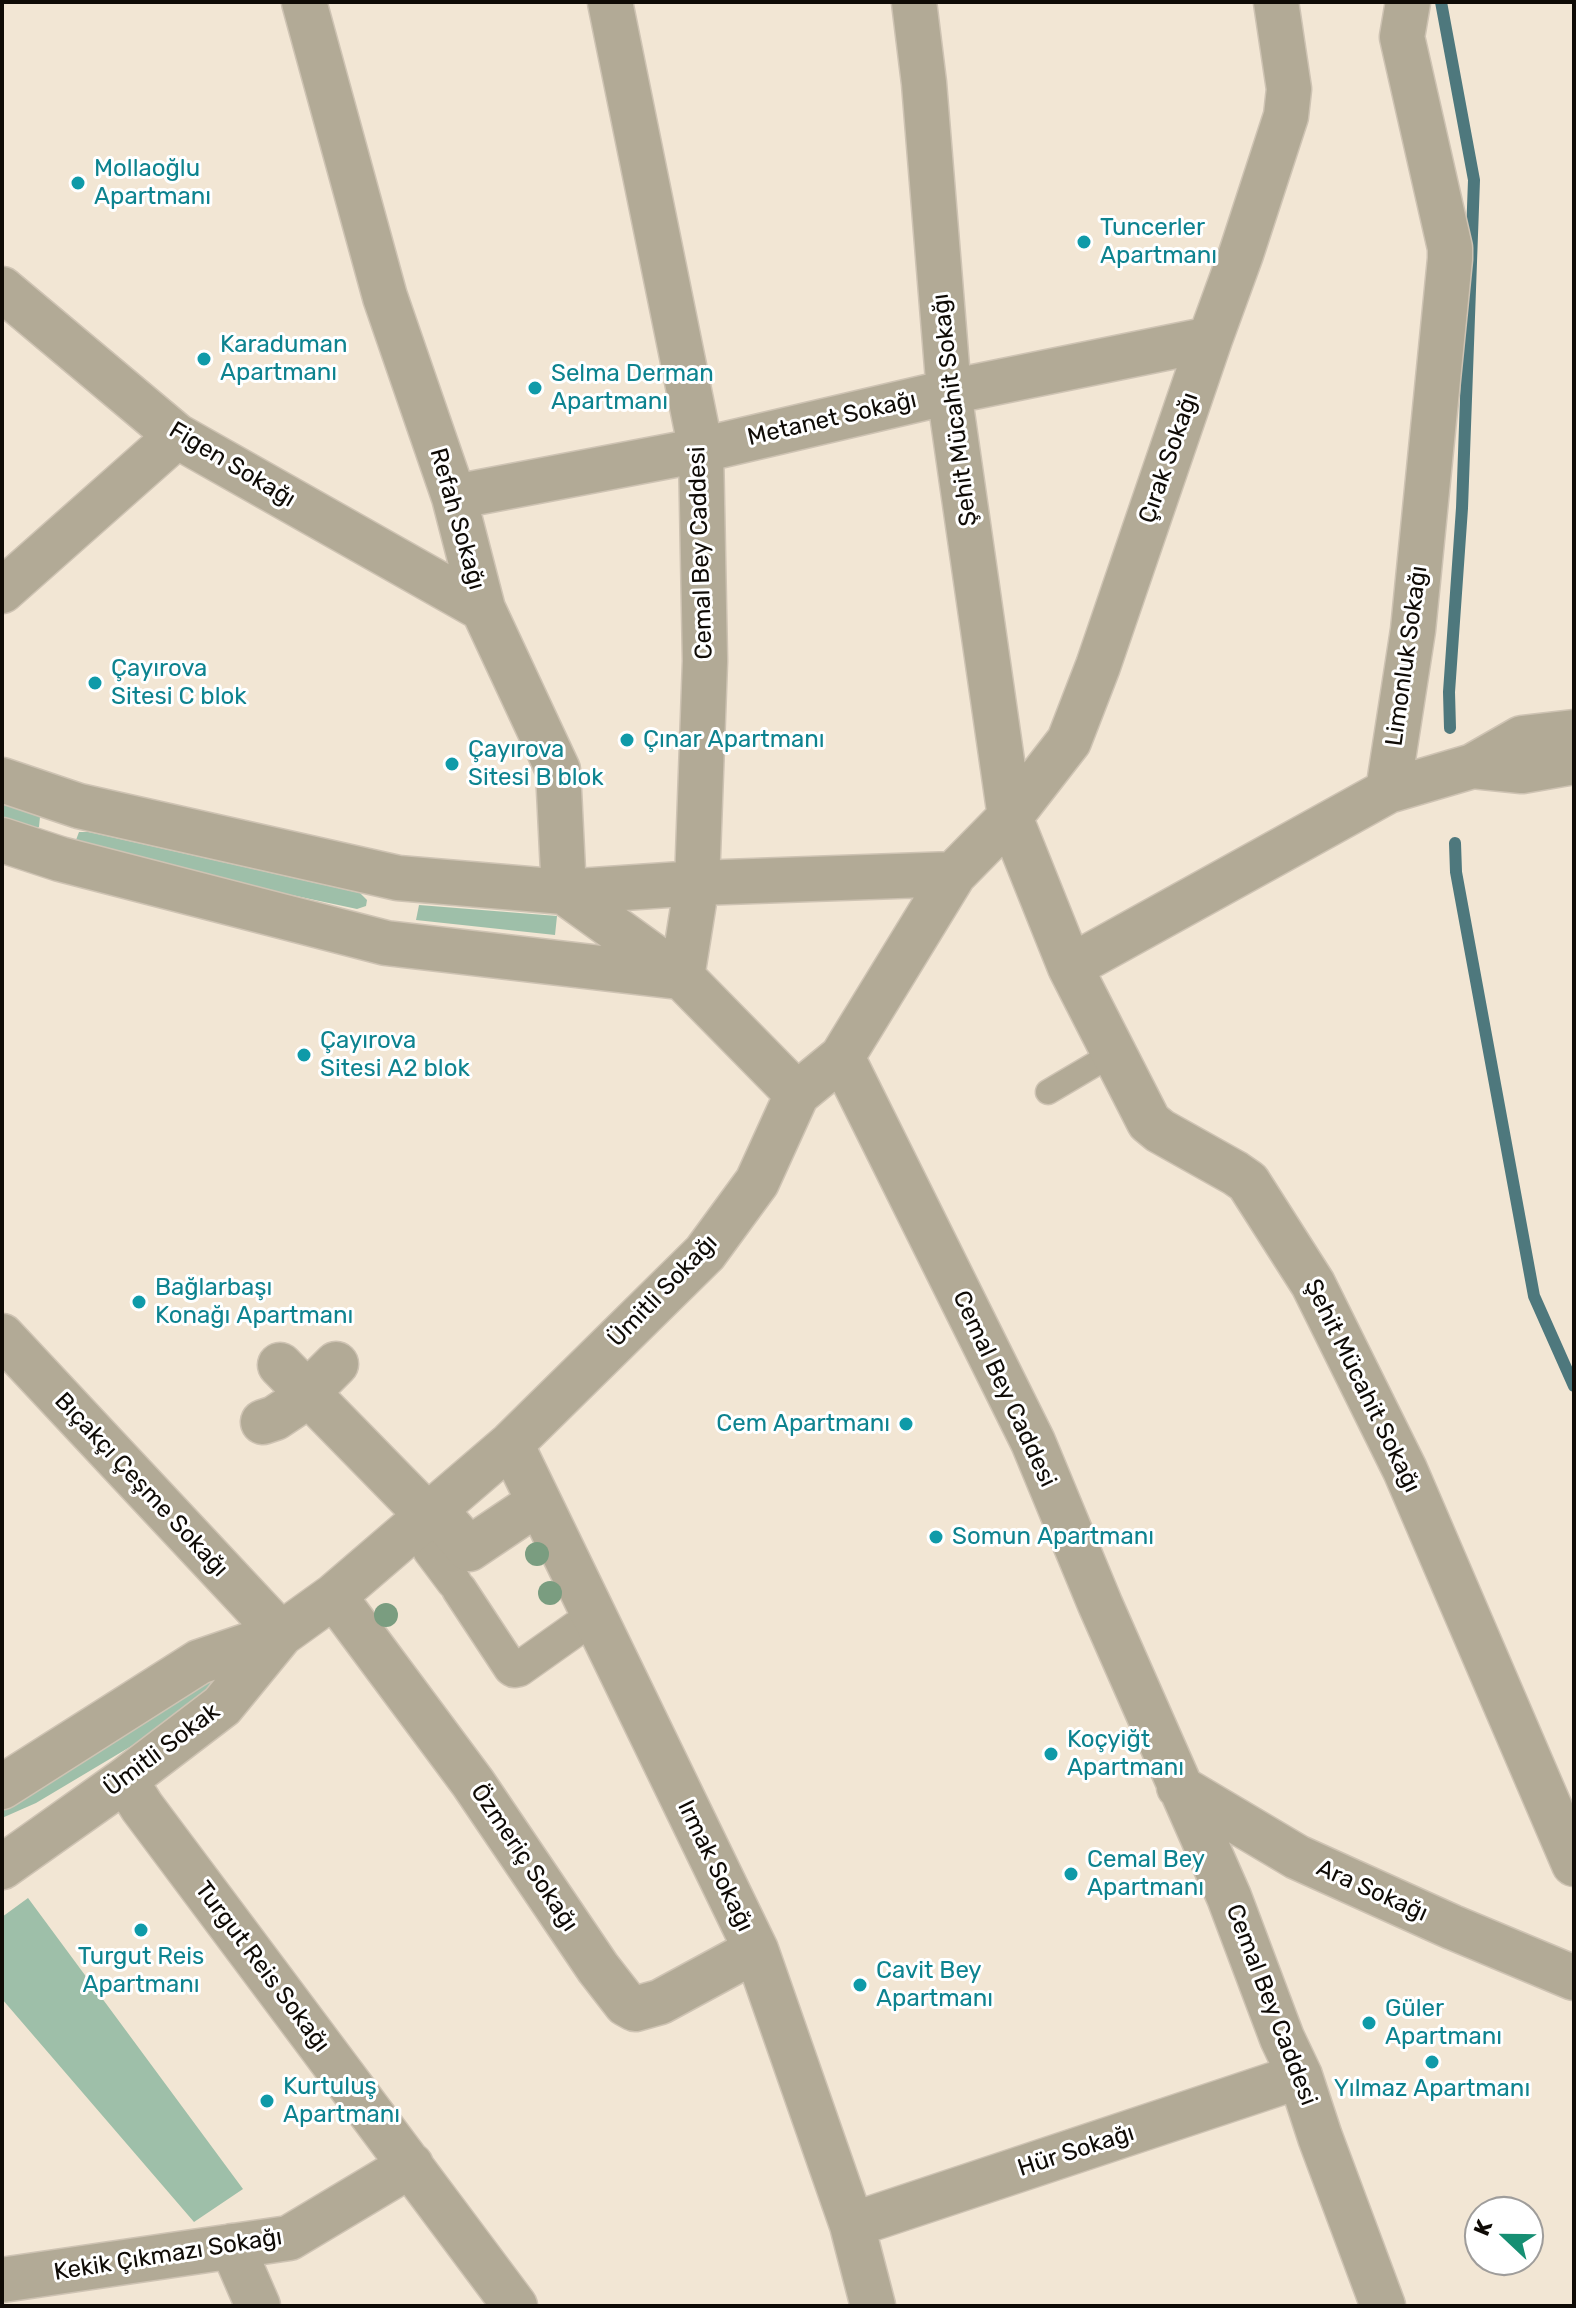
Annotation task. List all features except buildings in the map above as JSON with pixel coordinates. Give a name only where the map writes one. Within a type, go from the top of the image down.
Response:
[{"type":"street","name":"Refah Sokağı","points":[[304,2],[385,297],[454,497],[483,609],[558,770],[564,892]]},
{"type":"street","name":"Cemal Bey Caddesi","points":[[610,2],[701,450],[705,661],[697,883],[682,977]]},
{"type":"street","name":"Şehit Mücahit Sokağı","points":[[914,2],[924,83],[949,392],[1010,817]]},
{"type":"street","name":"Çırak Sokağı","points":[[954,874],[1010,817],[1069,741],[1104,651],[1286,116],[1289,89],[1276,2]]},
{"type":"street","name":"Limonluk Sokağı","points":[[1388,791],[1413,630],[1450,259],[1402,37],[1408,2]]},
{"type":"street","name":"Figen Sokağı","points":[[2,289],[177,436],[483,609]]},
{"type":"street","name":"Metanet Sokağı","points":[[454,497],[701,450],[949,392],[1210,339]]},
{"type":"street","points":[[2,591],[177,436]]},
{"type":"street","points":[[1010,817],[1070,967],[1388,791],[1473,766],[1522,738],[1574,732]]},
{"type":"street","points":[[1473,766],[1522,771],[1574,762]]},
{"type":"street","points":[[2,780],[79,806],[398,878],[564,892],[697,883],[954,874]]},
{"type":"street","points":[[60,859],[79,806]]},
{"type":"street","points":[[2,840],[60,859],[386,943],[682,977]]},
{"type":"street","name":"Ümitli Sokağı","points":[[281,1634],[431,1525],[705,1253],[757,1182],[797,1094],[842,1057],[954,874]]},
{"type":"street","points":[[386,943],[398,878]]},
{"type":"street","points":[[564,892],[682,977],[797,1094]]},
{"type":"street","name":"Şehit Mücahit Sokağı","points":[[1070,967],[1149,1122],[1248,1182],[1313,1284],[1405,1470],[1574,1864]]},
{"type":"street","name":"Cemal Bey Caddesi","points":[[842,1057],[1033,1442],[1179,1787],[1229,1897],[1282,2038],[1300,2076],[1383,2306]]},
{"type":"street","name":"Bıçakçı Çeşme Sokağı","points":[[4,1342],[281,1634]]},
{"type":"street","points":[[263,1422],[285,1412],[308,1374],[431,1525],[457,1586],[514,1670],[577,1628]]},
{"type":"street","name":"Irmak Sokağı","points":[[511,1444],[756,1950],[852,2225],[873,2306]]},
{"type":"street","points":[[431,1525],[469,1549],[539,1502]]},
{"type":"street","name":"Özmeriç Sokağı","points":[[334,1596],[473,1783],[598,1968],[626,2004],[635,2009],[660,2002],[756,1950]]},
{"type":"street","name":"Ümitli Sokak","points":[[2,1867],[125,1780],[222,1706],[281,1634]]},
{"type":"street","name":"Ümitli Sokak","points":[[2,1787],[199,1662],[281,1634]]},
{"type":"street","name":"Turgut Reis Sokağı","points":[[125,1780],[515,2306]]},
{"type":"street","name":"Ara Sokağı","points":[[1179,1787],[1297,1857],[1574,1978]]},
{"type":"street","name":"Hür Sokağı","points":[[852,2225],[1300,2076]]},
{"type":"street","name":"Kekik Çıkmazı Sokağı","points":[[2,2280],[289,2238],[411,2165]]},
{"type":"street","points":[[232,2246],[258,2306]]},
{"type":"lane","points":[[1048,1092],[1114,1053]]},
{"type":"green space","points":[[2,802],[40,817],[39,827],[30,829],[2,819]]},
{"type":"green space","points":[[79,832],[360,893],[367,900],[366,906],[357,909],[95,853],[79,846],[76,840]]},
{"type":"green space","points":[[419,905],[557,916],[555,935],[416,920]]},
{"type":"green space","points":[[207,1678],[212,1686],[155,1732],[36,1803],[2,1818],[2,1804]]},
{"type":"green space","points":[[28,1898],[243,2189],[194,2222],[2,1999],[2,1917]]},
{"type":"waterway","points":[[1441,2],[1474,180],[1462,508],[1449,692],[1450,728]]},
{"type":"waterway","points":[[1455,843],[1456,872],[1534,1296],[1574,1386]]},
{"type":"place","name":"Mollaoğlu Apartmanı","points":[[78,183]]},
{"type":"place","name":"Tuncerler Apartmanı","points":[[1084,242]]},
{"type":"place","name":"Karaduman Apartmanı","points":[[204,359]]},
{"type":"place","name":"Selma Derman Apartmanı","points":[[535,388]]},
{"type":"place","name":"Çayırova Sitesi C blok","points":[[95,683]]},
{"type":"place","name":"Çınar Apartmanı","points":[[627,740]]},
{"type":"place","name":"Çayırova Sitesi B blok","points":[[452,764]]},
{"type":"place","name":"Çayırova Sitesi A2 blok","points":[[304,1055]]},
{"type":"place","name":"Bağlarbaşı Konağı Apartmanı","points":[[139,1302]]},
{"type":"place","name":"Cem Apartmanı","points":[[906,1424]]},
{"type":"place","name":"Somun Apartmanı","points":[[936,1537]]},
{"type":"place","name":"Koçyiğt Apartmanı","points":[[1051,1754]]},
{"type":"place","name":"Cemal Bey Apartmanı","points":[[1071,1874]]},
{"type":"place","name":"Turgut Reis Apartmanı","points":[[141,1930]]},
{"type":"place","name":"Cavit Bey Apartmanı","points":[[860,1985]]},
{"type":"place","name":"Güler Apartmanı","points":[[1369,2023]]},
{"type":"place","name":"Yılmaz Apartmanı","points":[[1432,2062]]},
{"type":"place","name":"Kurtuluş Apartmanı","points":[[267,2101]]}]
